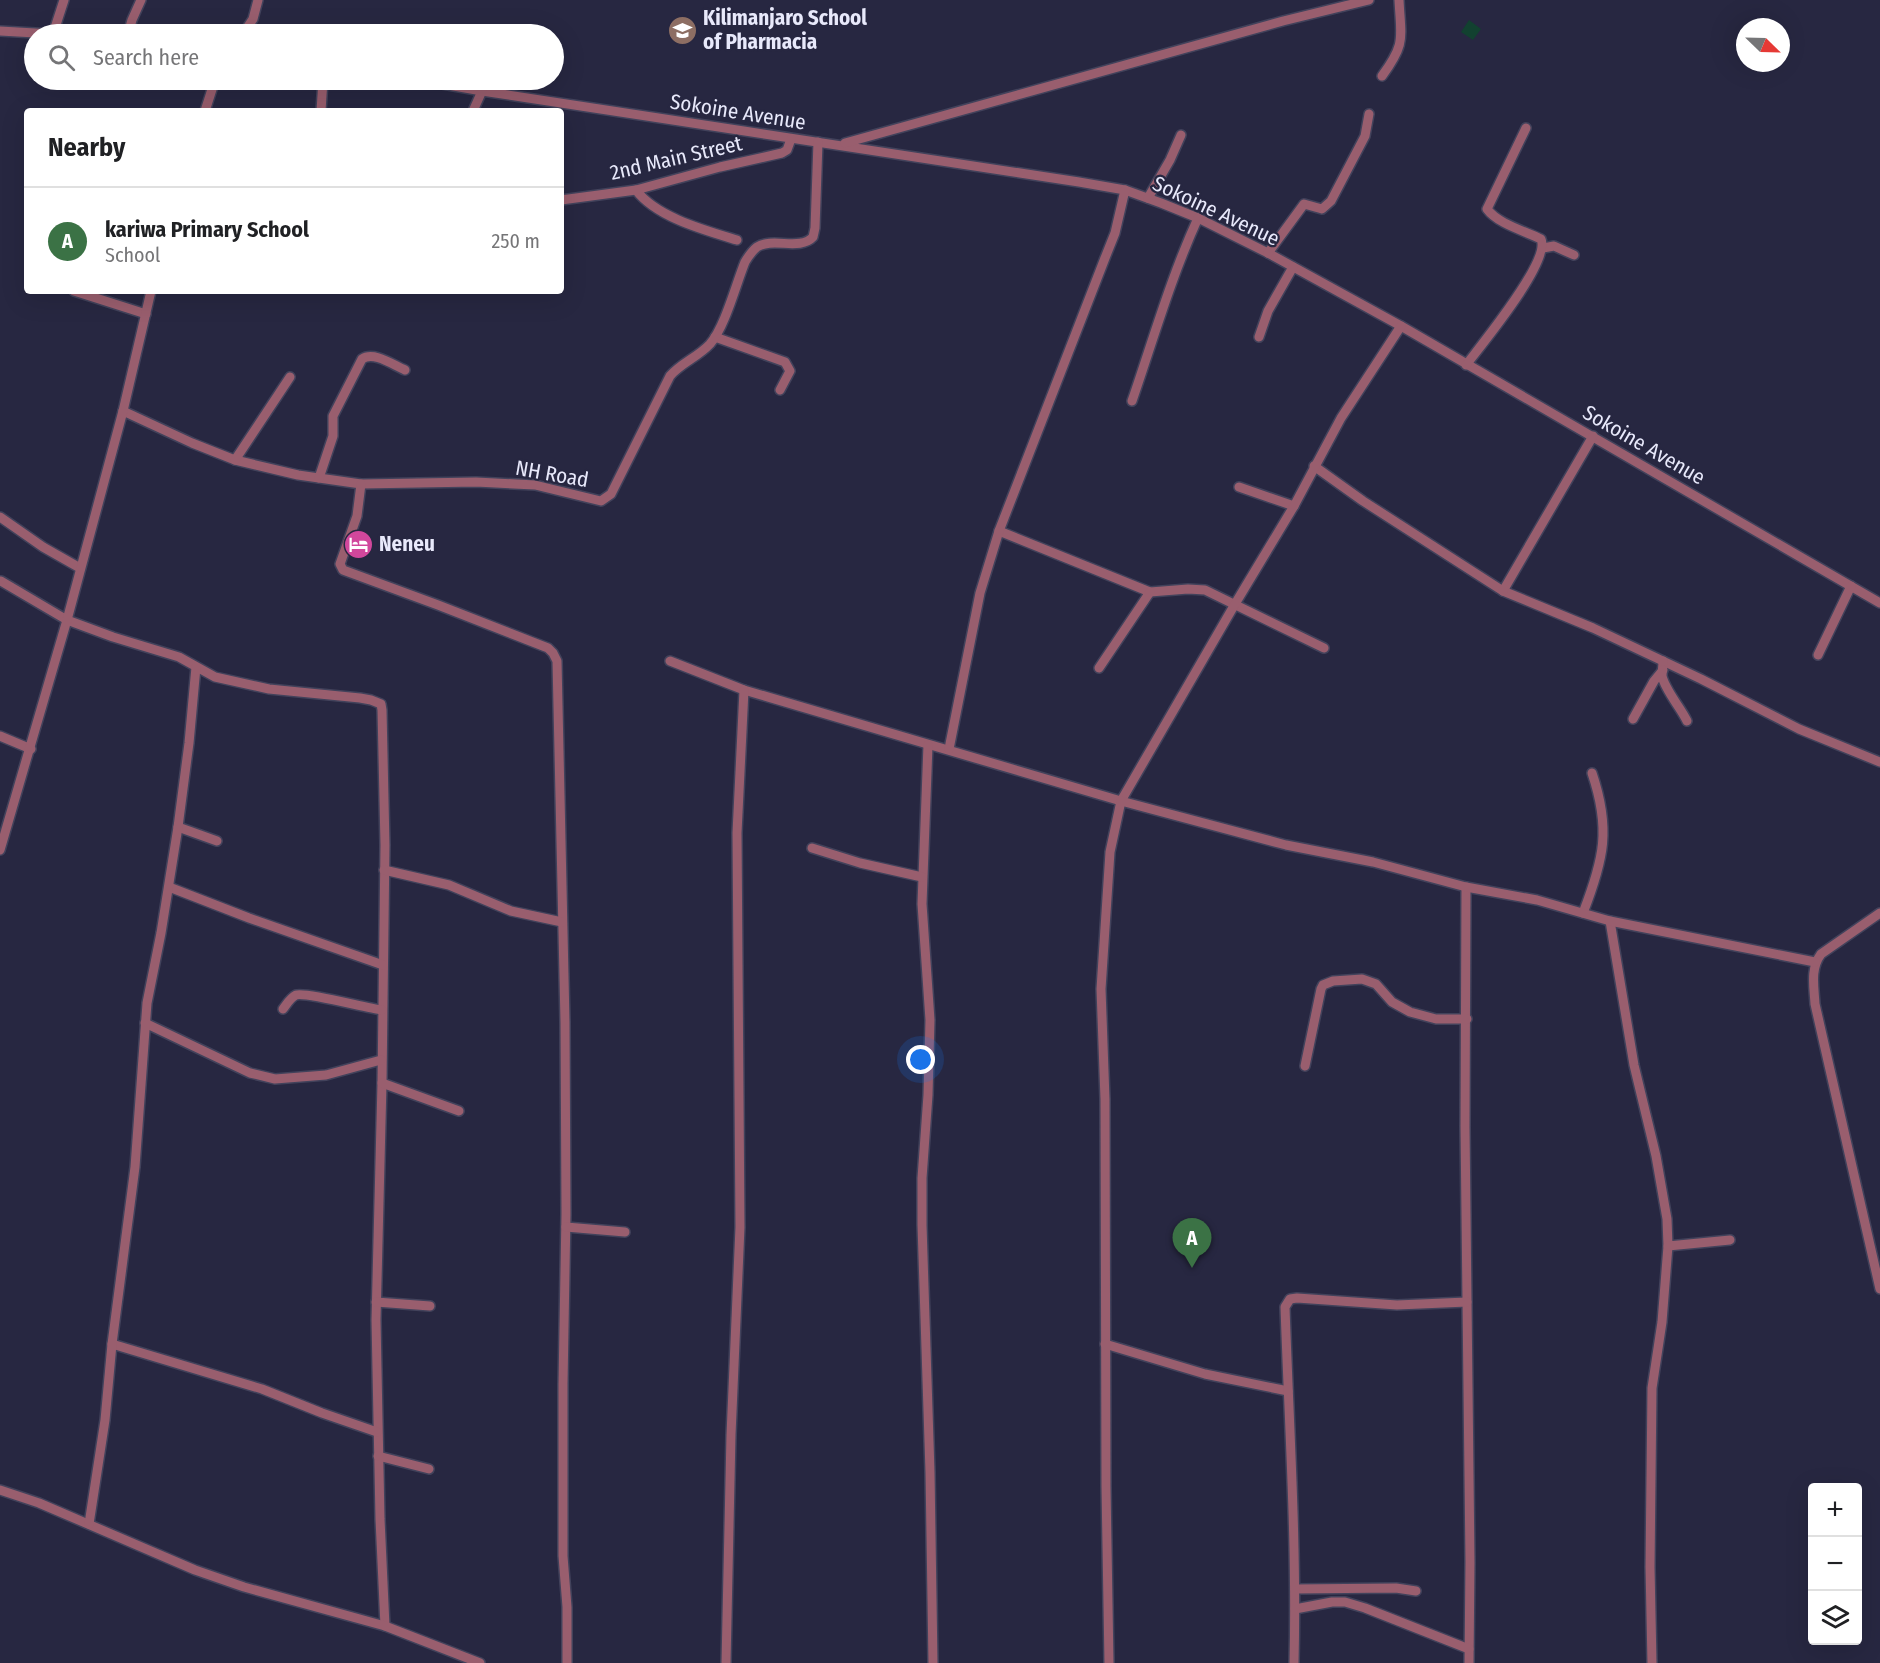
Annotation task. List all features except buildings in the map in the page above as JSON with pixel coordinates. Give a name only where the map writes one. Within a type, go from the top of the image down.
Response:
[{"type":"street","points":[[56,24],[64,0]]},
{"type":"street","points":[[131,24],[141,0]]},
{"type":"street","points":[[250,24],[258,0]]},
{"type":"street","points":[[842,144],[1283,21],[1369,0]]},
{"type":"street","points":[[1382,76],[1395,58],[1401,41],[1399,0]]},
{"type":"street","points":[[0,31],[24,32]]},
{"type":"street","points":[[206,108],[212,90]]},
{"type":"street","points":[[321,108],[322,90]]},
{"type":"street","name":"Sokoine Avenue","points":[[476,90],[791,139],[842,144],[1125,190],[1148,198],[1198,218],[1268,253],[1401,326],[1880,603]]},
{"type":"street","points":[[474,108],[482,91]]},
{"type":"street","points":[[1268,253],[1304,204],[1322,209],[1331,201],[1365,136],[1369,114]]},
{"type":"street","points":[[1466,365],[1517,298],[1543,248],[1541,239],[1492,215],[1487,209],[1526,128]]},
{"type":"street","points":[[1148,198],[1170,160],[1181,135]]},
{"type":"street","name":"2nd Main Street","points":[[564,200],[636,190],[782,153],[787,150],[791,139]]},
{"type":"street","name":"NH Road","points":[[123,411],[235,460],[275,471],[361,484],[476,482],[535,485],[602,501],[611,494],[670,376],[702,351],[715,337],[745,262],[752,252],[758,246],[804,242],[813,237],[818,142]]},
{"type":"street","points":[[636,190],[647,204],[703,229],[737,240]]},
{"type":"street","points":[[949,749],[980,593],[999,531],[1105,258],[1125,190]]},
{"type":"street","points":[[1132,401],[1187,241],[1198,218]]},
{"type":"street","points":[[1543,248],[1554,246],[1574,255]]},
{"type":"street","points":[[1259,337],[1269,311],[1293,267]]},
{"type":"street","points":[[90,294],[146,314]]},
{"type":"street","points":[[0,850],[68,620],[123,411],[150,294]]},
{"type":"street","points":[[1109,1663],[1105,1099],[1101,989],[1110,852],[1121,801],[1294,507],[1341,418],[1401,326]]},
{"type":"street","points":[[715,337],[785,362],[790,371],[780,390]]},
{"type":"street","points":[[319,478],[333,436],[333,416],[362,359],[373,356],[405,370]]},
{"type":"street","points":[[235,460],[290,377]]},
{"type":"street","points":[[1503,591],[1593,436]]},
{"type":"street","points":[[1314,466],[1362,501],[1503,591],[1556,611],[1663,666],[1800,729],[1880,762]]},
{"type":"street","points":[[361,484],[357,516],[340,564],[343,570],[430,601],[548,648],[557,661],[565,1022],[563,1544],[567,1607],[567,1663]]},
{"type":"street","points":[[1239,487],[1294,507]]},
{"type":"street","points":[[0,517],[35,542],[80,568]]},
{"type":"street","points":[[999,531],[1150,592],[1205,590],[1324,648]]},
{"type":"street","points":[[1,581],[68,620],[178,657],[215,676],[240,684],[291,693],[360,698],[381,704],[384,870],[382,1083],[376,1302],[377,1432],[385,1626]]},
{"type":"street","points":[[1818,655],[1851,586]]},
{"type":"street","points":[[1099,668],[1150,592]]},
{"type":"street","points":[[670,661],[744,690],[928,745],[949,749],[1121,801],[1286,845],[1373,862],[1467,887],[1536,900],[1610,921],[1815,962]]},
{"type":"street","points":[[1633,718],[1663,666]]},
{"type":"street","points":[[1663,666],[1662,676],[1687,721]]},
{"type":"street","points":[[89,1524],[105,1420],[112,1344],[135,1167],[147,1003],[178,827],[196,667]]},
{"type":"street","points":[[726,1663],[731,1435],[740,1227],[737,833],[744,690]]},
{"type":"street","points":[[0,736],[31,749]]},
{"type":"street","points":[[928,745],[922,877],[930,1020],[922,1225],[933,1663]]},
{"type":"street","points":[[1583,913],[1602,857],[1604,828],[1592,772]]},
{"type":"street","points":[[178,827],[217,841]]},
{"type":"street","points":[[812,848],[860,863],[922,877]]},
{"type":"street","points":[[384,870],[448,885],[511,911],[561,922]]},
{"type":"street","points":[[169,886],[249,918],[383,965]]},
{"type":"street","points":[[1467,887],[1464,1127],[1470,1562],[1469,1663]]},
{"type":"street","points":[[1880,913],[1830,947],[1815,962],[1815,1004],[1880,1289]]},
{"type":"street","points":[[1610,921],[1634,1065],[1665,1202],[1668,1246],[1662,1322],[1652,1388],[1650,1567],[1652,1663]]},
{"type":"street","points":[[1305,1066],[1321,989],[1323,985],[1333,981],[1362,979],[1376,984],[1392,1002],[1410,1012],[1436,1019],[1467,1019]]},
{"type":"street","points":[[283,1009],[290,999],[302,995],[382,1010]]},
{"type":"street","points":[[145,1023],[250,1073],[274,1079],[285,1080],[326,1075],[381,1060]]},
{"type":"street","points":[[382,1083],[459,1111]]},
{"type":"street","points":[[566,1227],[625,1232]]},
{"type":"street","points":[[1668,1246],[1730,1240]]},
{"type":"street","points":[[1294,1663],[1295,1589],[1285,1307],[1290,1299],[1397,1305],[1467,1302]]},
{"type":"street","points":[[376,1302],[430,1306]]},
{"type":"street","points":[[112,1344],[262,1389],[377,1432]]},
{"type":"street","points":[[1105,1344],[1206,1374],[1288,1391]]},
{"type":"street","points":[[378,1456],[429,1468]]},
{"type":"street","points":[[0,1490],[89,1524],[214,1577],[385,1626],[480,1663]]},
{"type":"street","points":[[1295,1589],[1384,1588],[1416,1591]]},
{"type":"street","points":[[1295,1609],[1332,1602],[1345,1602],[1469,1649]]},
{"type":"green space","points":[[1469,20],[1481,29],[1473,40],[1461,32]]},
{"type":"place","name":"Kilimanjaro School of Pharmacia","points":[[682,30]]},
{"type":"place","name":"Neneu","points":[[358,544]]},
{"type":"place","name":"kariwa Primary School","points":[[1192,1268]]}]
